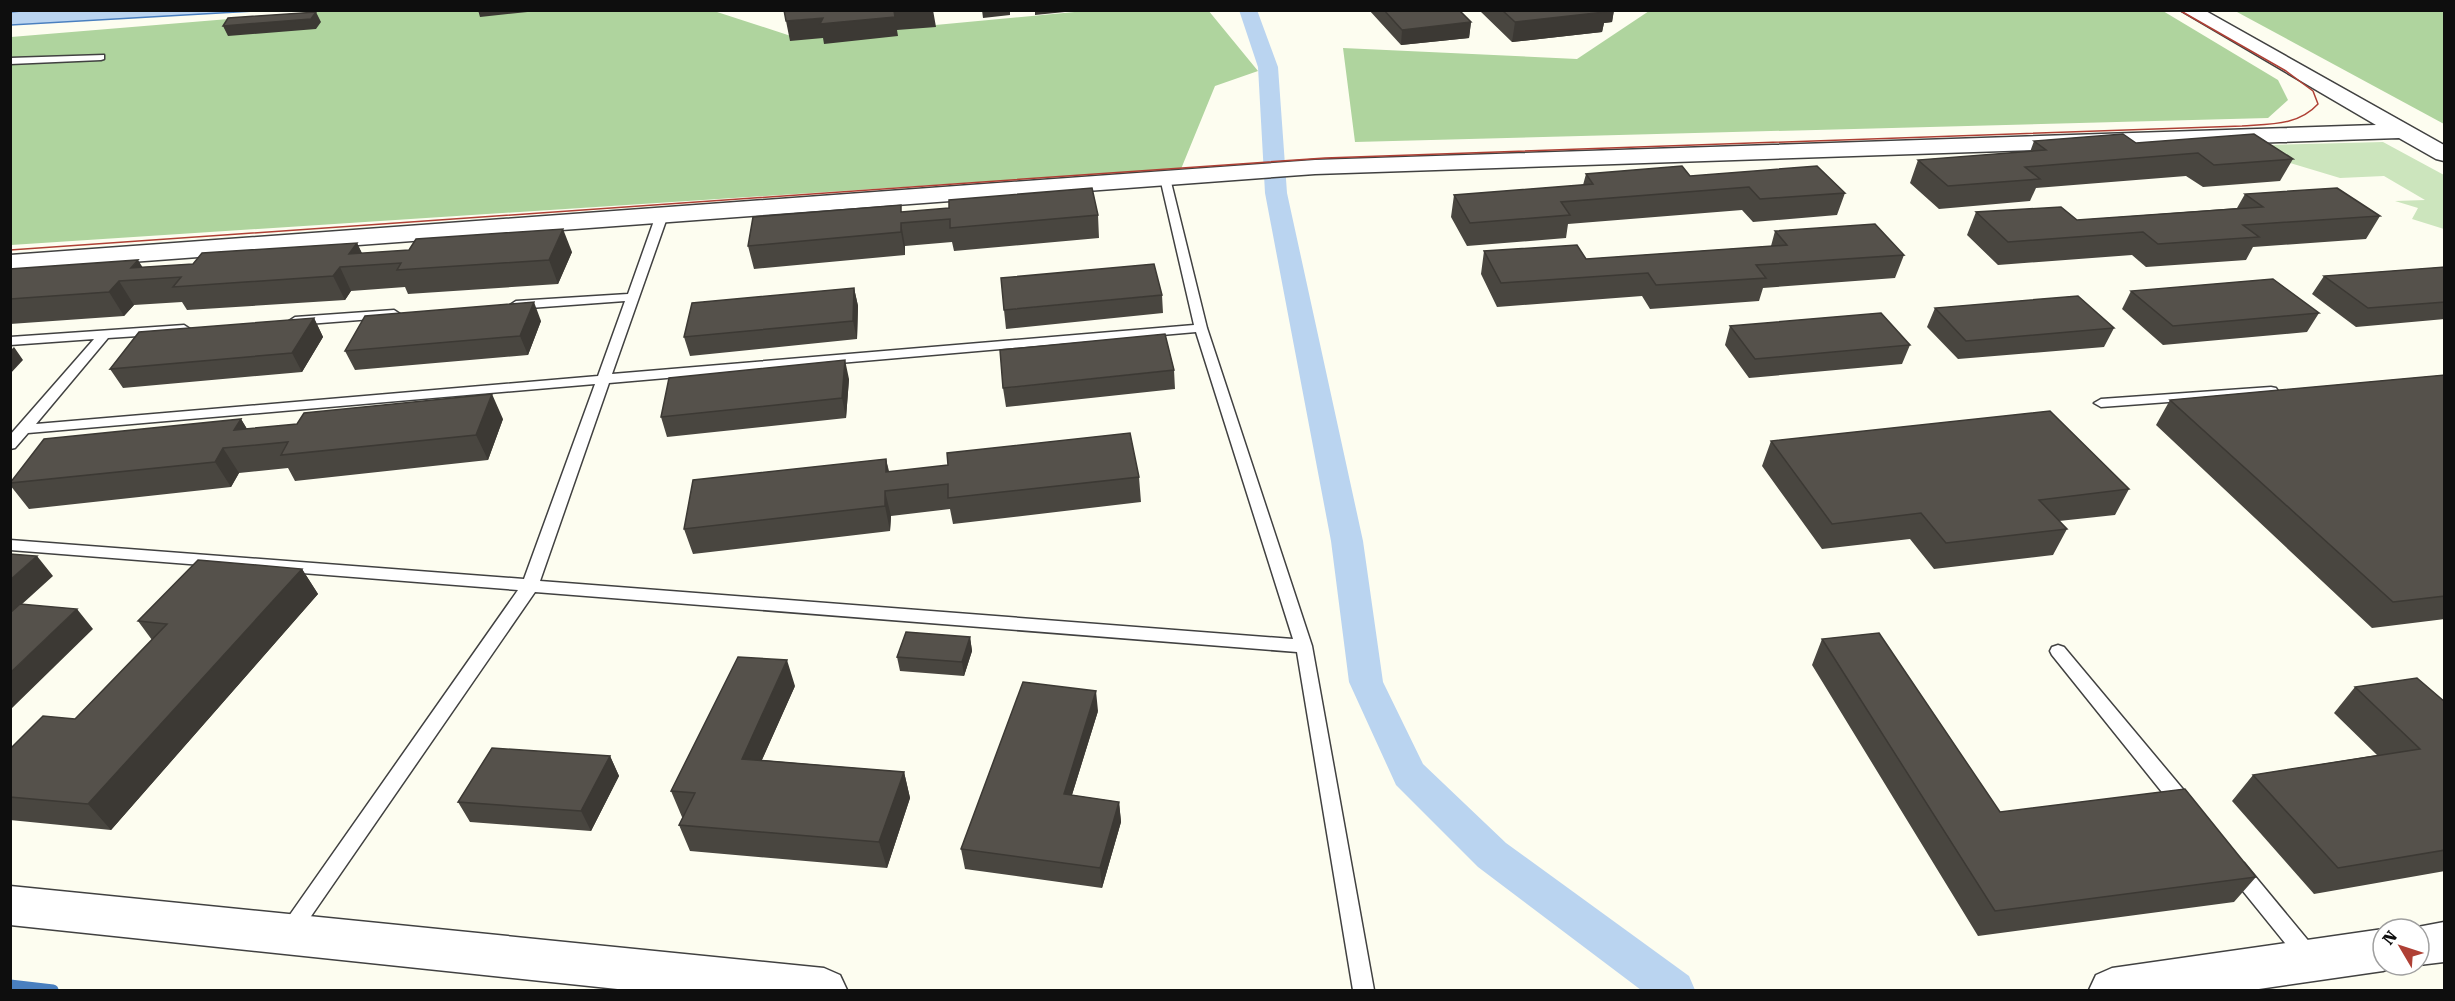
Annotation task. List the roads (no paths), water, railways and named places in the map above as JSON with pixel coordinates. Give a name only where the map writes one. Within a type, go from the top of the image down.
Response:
[{"type":"street","points":[[2189,10],[2445,154]]},
{"type":"street","points":[[10,263],[1315,167],[2403,131]]},
{"type":"street","points":[[10,905],[824,990]]},
{"type":"street","points":[[2112,990],[2371,952]]},
{"type":"lane","points":[[10,61],[101,57]]},
{"type":"lane","points":[[1165,178],[1201,328],[1304,646],[1364,990]]},
{"type":"lane","points":[[288,934],[530,586],[662,215]]},
{"type":"lane","points":[[504,306],[633,297]]},
{"type":"lane","points":[[281,322],[410,313]]},
{"type":"lane","points":[[10,341],[199,328]]},
{"type":"lane","points":[[24,429],[1201,328]]},
{"type":"lane","points":[[10,445],[105,334]]},
{"type":"lane","points":[[2102,404],[2291,390]]},
{"type":"lane","points":[[10,545],[1304,646]]},
{"type":"lane","points":[[2058,651],[2199,823]]},
{"type":"lane","points":[[2222,850],[2311,960]]},
{"type":"water","points":[[32,10],[254,11],[11,25],[11,12]]},
{"type":"waterway","points":[[1248,10],[1268,67],[1276,193],[1347,541],[1366,682],[1409,774],[1492,855],[1674,990]]},
{"type":"waterway","points":[[10,985],[53,990]]},
{"type":"tram line","points":[[10,250],[1325,158],[2262,125],[2292,120],[2318,104],[2313,91],[2286,71],[2179,10]]}]
